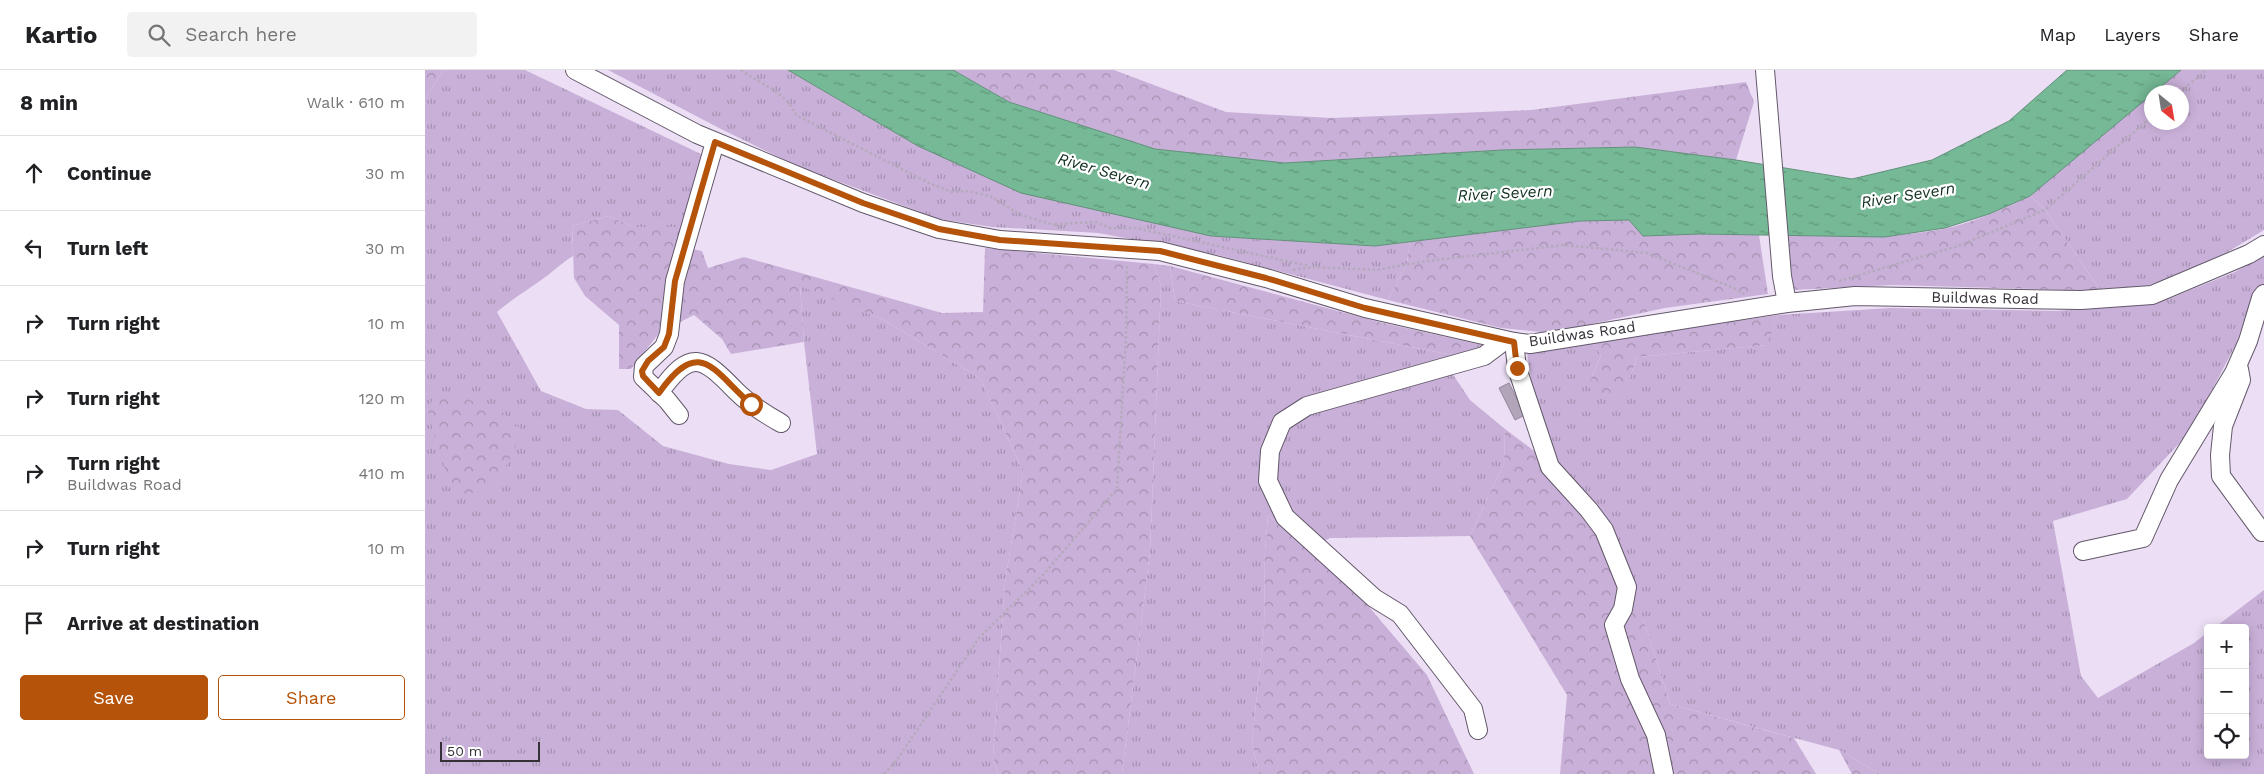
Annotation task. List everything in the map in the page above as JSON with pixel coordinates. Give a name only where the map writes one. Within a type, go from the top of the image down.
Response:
[{"type":"street","name":"Buildwas Road","points":[[575,70],[715,142],[863,203],[939,229],[1000,240],[1160,251],[1266,278],[1365,308],[1509,342],[1530,344],[1787,303],[1855,296],[2081,300],[2152,295],[2249,254],[2264,245]]},
{"type":"street","points":[[1765,70],[1782,276],[1787,303]]},
{"type":"street","points":[[679,415],[643,376],[642,371],[648,361],[664,347],[669,334],[675,281],[715,142]]},
{"type":"street","points":[[2083,551],[2143,538],[2169,480],[2238,364],[2264,294]]},
{"type":"street","points":[[1478,730],[1473,709],[1400,614],[1374,598],[1285,517],[1268,481],[1270,451],[1282,422],[1307,406],[1484,356],[1509,342],[1550,467],[1589,510],[1604,530],[1627,587],[1623,609],[1614,625],[1630,679],[1656,735],[1664,774]]},
{"type":"street","points":[[659,393],[679,368],[693,362],[704,362],[722,376],[751,404],[781,423]]},
{"type":"street","points":[[2238,364],[2241,380],[2223,426],[2220,455],[2221,476],[2262,532]]},
{"type":"path","points":[[741,70],[758,82],[781,93],[790,102],[796,115],[929,183],[953,192],[968,191],[990,196],[1021,214],[1072,230]]},
{"type":"path","points":[[2188,85],[2206,70]]},
{"type":"path","points":[[1834,282],[1958,246],[2045,210],[2144,123]]},
{"type":"path","points":[[1266,278],[1275,272],[1314,267],[1376,270],[1427,261],[1564,245],[1647,253],[1734,288],[1750,298],[1752,309]]},
{"type":"path","points":[[885,774],[897,760],[979,638],[1043,575],[1117,489],[1126,337],[1127,249]]},
{"type":"green space","points":[[425,70],[443,70],[425,100]]},
{"type":"green space","points":[[443,70],[525,70],[703,155],[683,227],[633,227],[609,216],[572,226],[573,256],[497,312],[541,391],[586,409],[618,410],[663,446],[729,464],[771,470],[817,454],[804,342],[800,285],[884,320],[981,379],[1023,472],[1005,582],[993,757],[998,774],[425,774],[425,100]]},
{"type":"green space","points":[[608,70],[788,70],[918,146],[1211,236],[1375,246],[1410,241],[1407,263],[1388,300],[1218,255],[1098,233],[992,227],[939,219],[797,166]]},
{"type":"green space","points":[[953,70],[1114,70],[1226,112],[1331,118],[1531,110],[1746,82],[1754,102],[1736,160],[1635,147],[1502,150],[1285,163],[1155,149],[1009,102]]},
{"type":"green space","points":[[2181,70],[2264,70],[2264,230],[2206,265],[2146,286],[2101,291],[2045,210],[2030,196],[2144,100],[2144,130],[2189,130],[2189,85],[2163,85]]},
{"type":"green space","points":[[2030,196],[2045,210],[2101,291],[1891,285],[1794,290],[1786,235],[1865,236],[1943,229],[1987,215]]},
{"type":"green space","points":[[609,216],[633,227],[683,227],[692,249],[702,251],[708,268],[744,257],[942,313],[983,312],[985,248],[1154,264],[1161,286],[1150,552],[1122,774],[998,774],[993,757],[1005,582],[1023,472],[981,379],[884,320],[800,286],[804,342],[731,354],[722,339],[694,315],[660,332],[631,369],[619,369],[619,325],[585,296],[574,278],[572,226]]},
{"type":"green space","points":[[1629,220],[1644,236],[1700,234],[1759,235],[1768,294],[1665,308],[1568,329],[1541,332],[1501,328],[1388,300],[1407,263],[1410,241],[1580,221]]},
{"type":"green space","points":[[2264,255],[2264,284],[2251,300],[2236,344],[2190,432],[2127,499],[2053,521],[2081,676],[2098,698],[2194,643],[2204,635],[2204,759],[2249,759],[2249,624],[2219,624],[2264,590],[2264,774],[1880,774],[1839,750],[1670,704],[1644,621],[1554,466],[1537,418],[1527,353],[1592,342],[1601,355],[1592,376],[1630,378],[1637,357],[1766,345],[1778,315],[1890,308],[2055,311],[2156,304],[2235,272]]},
{"type":"green space","points":[[1154,264],[1170,266],[1175,301],[1457,356],[1452,373],[1470,400],[1505,429],[1504,463],[1470,536],[1330,538],[1315,546],[1268,516],[1265,551],[1264,628],[1252,742],[1259,774],[1122,774],[1150,552],[1161,286]]},
{"type":"green space","points":[[1170,266],[1379,322],[1486,346],[1457,356],[1175,301]]},
{"type":"green space","points":[[1778,315],[1767,345],[1637,357],[1630,378],[1619,394],[1596,395],[1588,386],[1601,355],[1592,342]]},
{"type":"green space","points":[[448,392],[502,412],[523,431],[498,478],[482,490],[469,493],[452,492],[428,414],[433,396]]},
{"type":"green space","points":[[1505,429],[1554,466],[1608,523],[1644,621],[1670,704],[1794,738],[1816,774],[1560,774],[1567,695],[1470,536],[1504,463]]},
{"type":"green space","points":[[1268,516],[1315,546],[1325,555],[1427,675],[1474,774],[1259,774],[1252,742],[1264,628],[1265,551]]},
{"type":"green space","points":[[1839,750],[1880,774],[1852,774]]},
{"type":"water","name":"River Severn","points":[[788,70],[953,70],[1009,102],[1155,149],[1285,163],[1502,150],[1635,147],[1736,160],[1852,179],[1932,160],[2009,121],[2067,70],[2181,70],[2163,85],[2144,85],[2144,101],[2030,196],[1989,214],[1945,228],[1884,237],[1700,234],[1643,236],[1629,220],[1580,221],[1375,246],[1211,236],[1021,193],[918,146]]},
{"type":"building","points":[[1509,383],[1525,415],[1515,420],[1499,388]]},
{"type":"route","points":[[751,404],[722,376],[704,362],[693,362],[679,368],[659,393],[643,376],[642,371],[648,361],[664,347],[669,334],[675,281],[715,142],[863,203],[939,229],[1000,240],[1160,251],[1266,278],[1365,308],[1514,342],[1517,368]]}]
